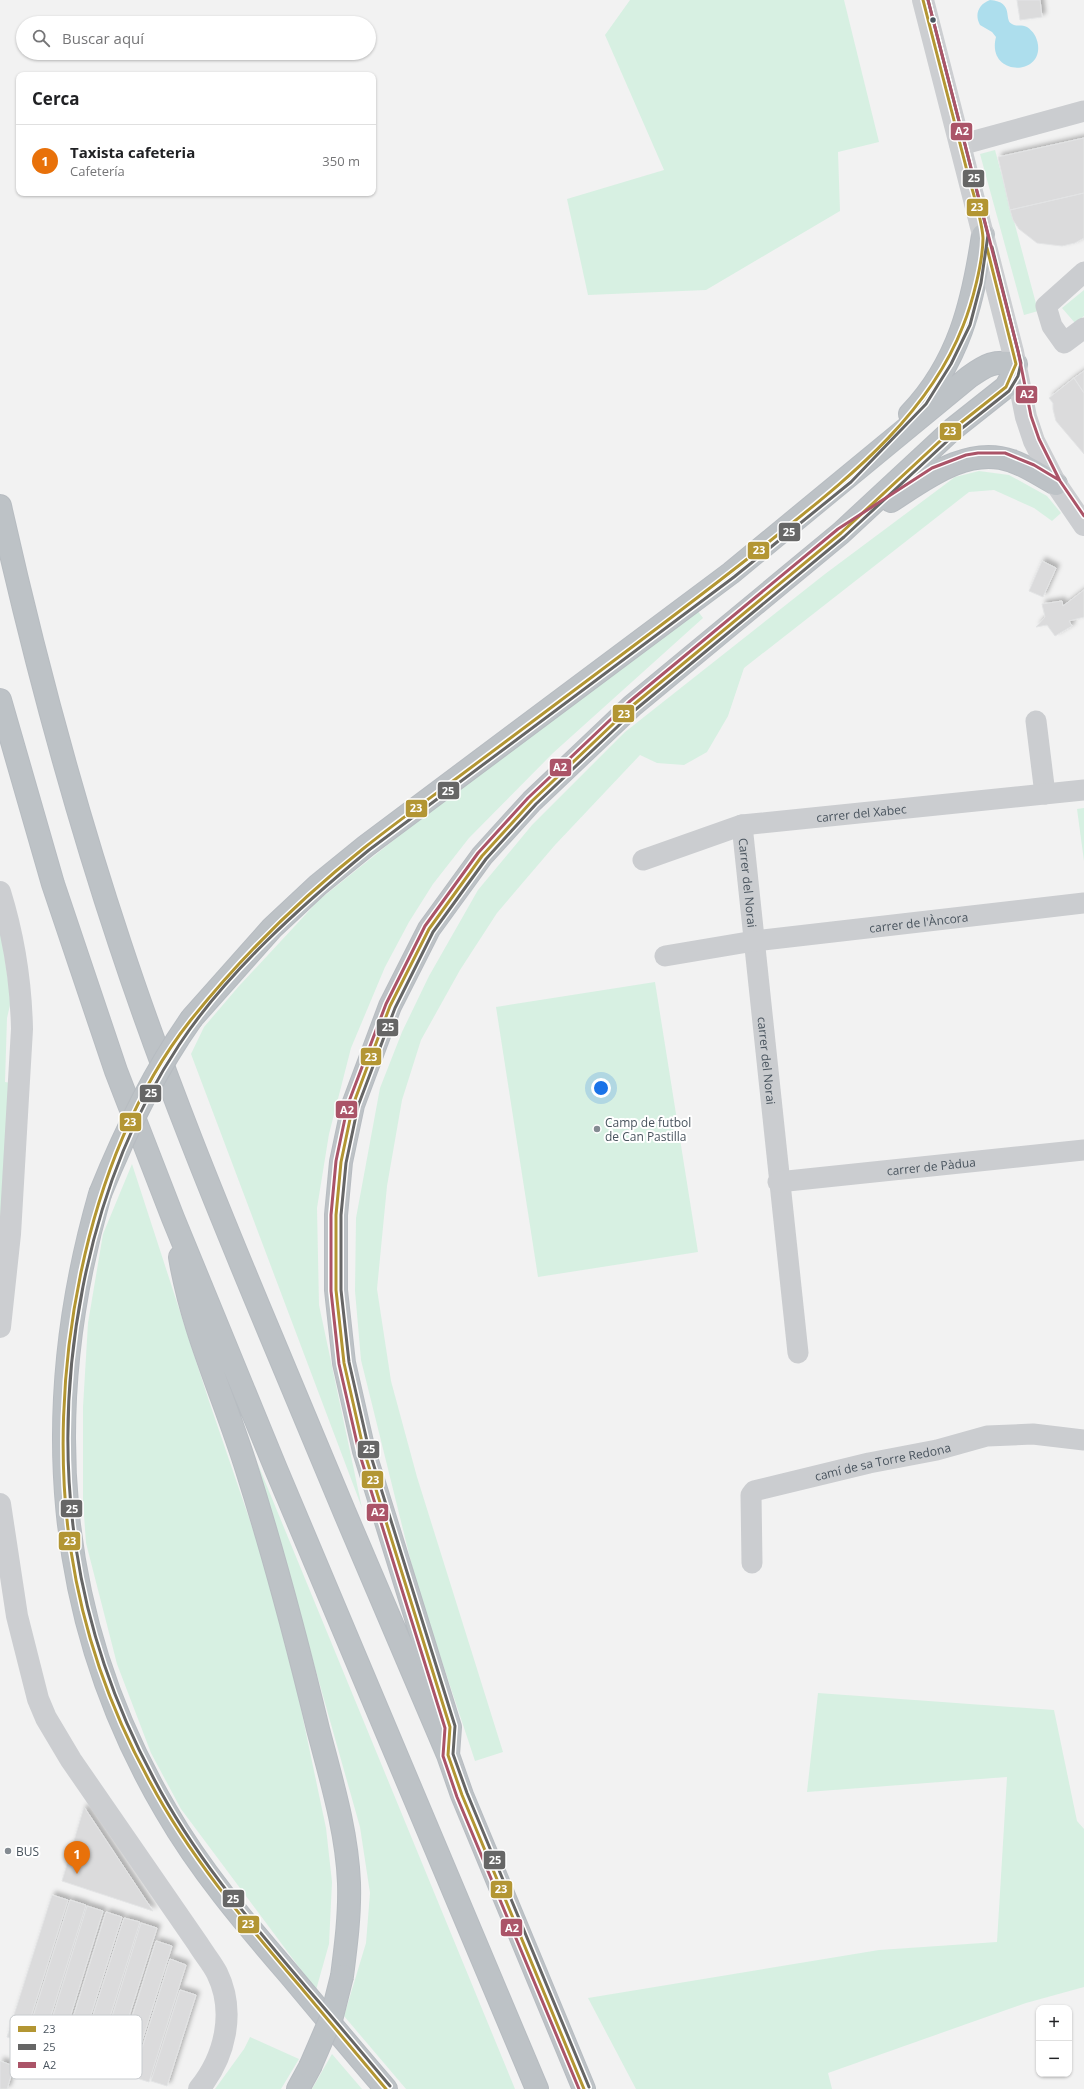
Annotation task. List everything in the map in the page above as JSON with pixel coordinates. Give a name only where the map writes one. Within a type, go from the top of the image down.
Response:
[{"type":"highway","points":[[848,478],[922,401],[947,362],[965,323],[971,303],[983,235]]},
{"type":"highway","points":[[386,2089],[260,1940],[191,1850],[166,1812],[148,1777],[114,1703],[97,1654],[73,1562],[67,1517],[63,1406],[76,1293],[86,1242],[100,1194],[125,1134],[151,1081],[192,1018],[272,928],[318,885],[366,846],[731,573],[982,368],[997,362],[1016,364],[1014,374],[1006,386],[953,429],[841,533],[632,706],[532,801],[482,856],[429,929],[390,1006],[353,1105],[342,1162],[336,1215],[336,1290],[344,1363],[364,1451],[450,1727],[448,1755]]},
{"type":"highway","points":[[841,533],[935,472],[967,460],[978,458],[1004,458],[1032,470],[1056,484]]},
{"type":"highway","points":[[0,506],[60,746],[114,928],[154,1043],[193,1146],[252,1291],[448,1755],[462,1795],[584,2089]]},
{"type":"highway","points":[[0,700],[44,855],[116,1071],[173,1218],[537,2089]]},
{"type":"highway","points":[[173,1218],[185,1291],[248,1470],[310,1695],[344,1837],[349,1896],[349,1925],[342,1976],[332,2016],[310,2067],[298,2089]]},
{"type":"street","points":[[923,0],[1016,364],[1026,417],[1034,441],[1056,484],[1084,524]]},
{"type":"street","points":[[960,145],[1084,111]]},
{"type":"street","points":[[1084,272],[1046,306],[1052,326],[1064,343],[1084,328]]},
{"type":"street","points":[[1036,721],[1045,794]]},
{"type":"street","name":"carrer del Xabec","points":[[644,860],[742,825],[1084,790]]},
{"type":"street","name":"Carrer del Norai","points":[[742,825],[754,941]]},
{"type":"street","points":[[0,892],[13,940],[22,1006],[22,1030],[10,1234],[0,1327]]},
{"type":"street","name":"carrer de l'Àncora","points":[[665,956],[754,941],[1084,903]]},
{"type":"street","name":"carrer del Norai","points":[[754,941],[778,1182],[798,1353]]},
{"type":"street","name":"carrer de Pàdua","points":[[778,1182],[1084,1150]]},
{"type":"street","name":"camí de sa Torre Redona","points":[[752,1562],[751,1495],[754,1491],[869,1463],[937,1450],[987,1436],[1033,1434],[1084,1440]]},
{"type":"street","points":[[0,1504],[17,1616],[38,1698],[46,1718],[71,1760],[217,1973],[226,2003],[226,2034],[216,2064],[199,2089]]},
{"type":"green space","points":[[630,0],[844,0],[879,142],[838,152],[840,211],[706,290],[588,295],[567,199],[664,170],[605,35]]},
{"type":"green space","points":[[995,150],[1038,311],[1024,315],[980,154]]},
{"type":"green space","points":[[1084,290],[1084,316],[1075,323],[1062,308]]},
{"type":"green space","points":[[979,471],[1009,475],[1047,496],[1061,513],[1052,521],[1034,508],[994,490],[969,492],[744,668],[728,716],[707,752],[684,765],[657,763],[640,755],[555,845],[497,913],[460,970],[421,1040],[402,1100],[387,1186],[377,1289],[391,1381],[417,1477],[503,1752],[475,1761],[417,1586],[361,1360],[355,1291],[356,1218],[380,1088],[402,1032],[429,976],[478,890],[532,825],[625,732],[825,574],[955,477]]},
{"type":"green space","points":[[697,610],[703,618],[553,753],[469,838],[433,884],[409,922],[385,967],[351,1048],[329,1134],[317,1208],[319,1305],[362,1508],[191,1054],[204,1027],[239,986],[319,900],[415,823],[634,660]]},
{"type":"green space","points":[[1084,808],[1084,861],[1077,809]]},
{"type":"green space","points":[[0,927],[11,1001],[7,1018],[5,1082],[11,1083],[0,1240]]},
{"type":"green space","name":"Camp de futbol de Can Pastilla","points":[[655,982],[698,1252],[538,1277],[496,1007]]},
{"type":"green space","points":[[132,1164],[209,1401],[262,1556],[298,1695],[326,1828],[332,1882],[329,1944],[316,1990],[181,1809],[151,1753],[117,1664],[86,1543],[83,1501],[83,1407],[88,1323],[103,1234]]},
{"type":"green space","points":[[257,1462],[515,2089],[406,2089],[344,2016],[366,1943],[370,1893],[360,1827]]},
{"type":"green space","points":[[818,1693],[1054,1710],[1077,1821],[1084,1829],[1084,1987],[1026,2003],[828,2073],[832,2089],[636,2089],[588,1998],[879,1950],[997,1942],[1007,1777],[807,1792]]},
{"type":"green space","points":[[250,2037],[299,2059],[281,2089],[215,2089],[244,2049]]},
{"type":"green space","points":[[332,2054],[362,2089],[312,2089]]},
{"type":"water","points":[[990,0],[998,1],[1006,7],[1009,22],[1015,25],[1027,27],[1034,34],[1038,45],[1037,55],[1032,63],[1024,67],[1015,68],[1006,65],[999,59],[995,50],[996,37],[992,32],[980,25],[977,17],[980,7]]},
{"type":"building","points":[[1017,0],[1040,0],[1042,17],[1020,20]]},
{"type":"building","points":[[1084,138],[1084,193],[1010,210],[998,157]]},
{"type":"building","points":[[1084,193],[1084,238],[1075,243],[1062,246],[1037,243],[1019,229],[1013,220],[1010,210]]},
{"type":"building","points":[[1084,371],[1084,393],[1074,378]]},
{"type":"building","points":[[1074,378],[1084,393],[1084,454],[1056,421],[1053,403],[1049,398]]},
{"type":"building","points":[[1042,561],[1056,568],[1043,597],[1029,591]]},
{"type":"building","points":[[1084,590],[1084,617],[1069,621],[1072,626],[1055,636],[1047,625],[1036,627],[1045,617],[1042,604],[1062,601],[1063,606]]},
{"type":"building","points":[[84,1807],[153,1911],[62,1881]]},
{"type":"building","points":[[52,1895],[68,1900],[32,2015],[14,2015]]},
{"type":"building","points":[[70,1900],[86,1905],[51,2015],[34,2015]]},
{"type":"building","points":[[87,1906],[103,1911],[71,2015],[53,2015]]},
{"type":"building","points":[[106,1912],[122,1917],[91,2015],[74,2015]]},
{"type":"building","points":[[124,1918],[140,1922],[111,2015],[93,2015]]},
{"type":"building","points":[[141,1923],[157,1928],[129,2015],[112,2015]]},
{"type":"building","points":[[156,1941],[172,1946],[142,2041],[142,2015],[133,2015]]},
{"type":"building","points":[[170,1959],[186,1965],[149,2082],[139,2079],[142,2079],[142,2048]]},
{"type":"building","points":[[180,1990],[196,1995],[167,2086],[151,2081]]},
{"type":"building","points":[[10,2028],[10,2038],[7,2037]]},
{"type":"building","points":[[0,2061],[10,2065],[10,2079],[7,2089],[0,2089]]},
{"type":"transit line","name":"23","points":[[386,2089],[261,1940],[221,1890],[183,1838],[136,1755],[100,1670],[76,1581],[71,1551],[64,1486],[64,1416],[69,1345],[81,1274],[98,1204],[123,1138],[153,1076],[190,1021],[209,997],[294,908],[340,867],[375,839],[700,596],[839,485],[888,438],[911,413],[931,386],[949,357],[963,326],[979,271],[983,248],[983,238],[978,211],[923,0]]},
{"type":"transit line","name":"25","points":[[390,2086],[244,1912],[224,1887],[187,1835],[140,1752],[127,1724],[105,1667],[88,1608],[76,1548],[69,1484],[68,1419],[73,1353],[83,1287],[99,1223],[120,1160],[147,1101],[179,1045],[220,991],[267,941],[318,893],[369,850],[734,577],[851,482],[926,404],[951,364],[970,325],[981,283],[988,235],[928,0]]},
{"type":"transit line","name":"A2","points":[[928,0],[1018,351],[1031,416],[1039,439],[1060,481],[1084,516]]},
{"type":"transit line","name":"25","points":[[589,2087],[467,1793],[453,1754],[455,1726],[369,1450],[349,1362],[341,1290],[341,1215],[346,1163],[358,1106],[395,1008],[433,932],[486,859],[536,804],[635,710],[844,537],[956,433],[1009,391],[1018,376],[1021,363],[992,247]]},
{"type":"transit line","name":"23","points":[[584,2089],[462,1795],[448,1755],[450,1727],[364,1451],[344,1363],[336,1290],[336,1215],[341,1162],[353,1105],[390,1006],[429,929],[482,856],[532,801],[632,706],[841,533],[953,429],[1006,387],[1016,364],[987,248]]},
{"type":"transit line","name":"A2","points":[[579,2089],[457,1797],[443,1756],[445,1728],[359,1452],[339,1364],[331,1291],[331,1215],[336,1161],[348,1104],[386,1004],[425,926],[478,853],[528,798],[629,702],[838,529],[932,468],[966,455],[978,453],[1005,453],[1034,465],[1059,480]]},
{"type":"place","name":"Camp de futbol de Can Pastilla","points":[[597,1129]]},
{"type":"place","name":"BUS","points":[[8,1851]]},
{"type":"place","name":"Taxista cafeteria","points":[[77,1874]]}]
